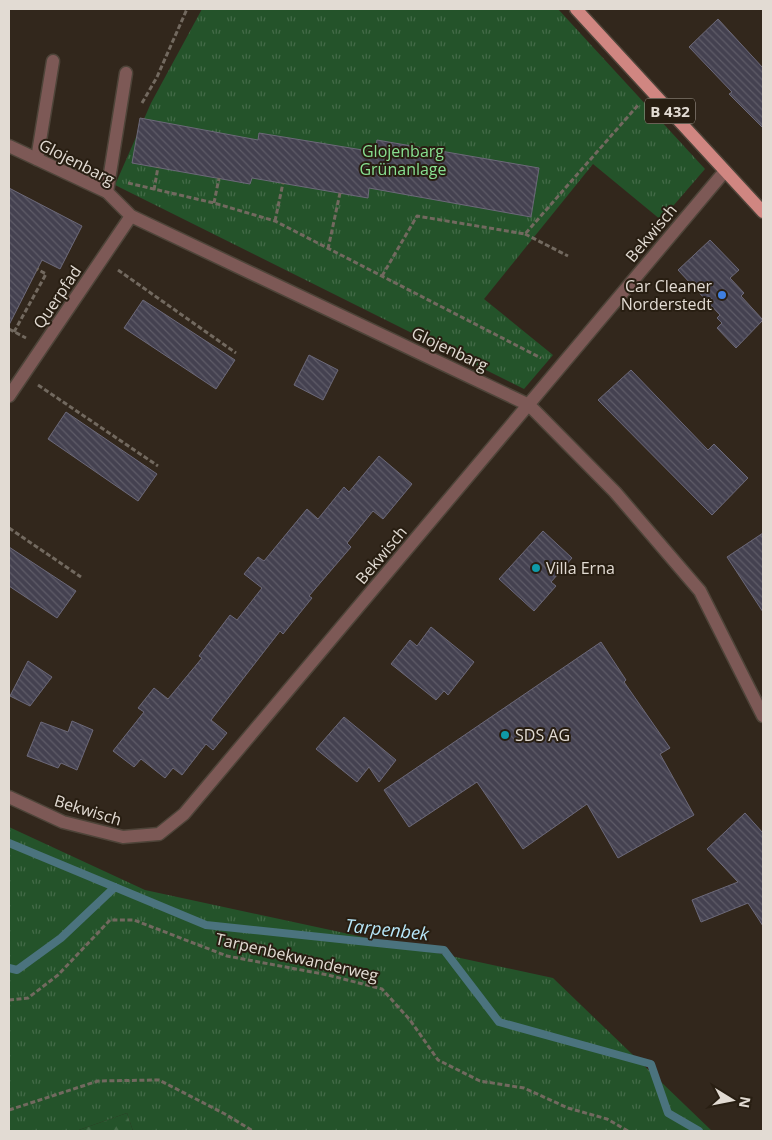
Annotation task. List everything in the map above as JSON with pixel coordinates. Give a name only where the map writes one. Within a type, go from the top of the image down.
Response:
[{"type":"main road","name":"B 432","points":[[577,9],[763,212]]},
{"type":"street","points":[[37,159],[53,60]]},
{"type":"street","points":[[107,192],[126,73]]},
{"type":"street","name":"Glojenbarg","points":[[9,146],[107,192],[131,216],[529,405],[615,492],[700,591],[763,716]]},
{"type":"street","name":"Bekwisch","points":[[9,797],[64,822],[123,837],[159,834],[184,814],[725,171]]},
{"type":"street","name":"Querpfad","points":[[9,396],[131,216]]},
{"type":"path","points":[[137,112],[157,77],[188,9]]},
{"type":"path","points":[[526,234],[651,90]]},
{"type":"path","points":[[154,190],[158,168]]},
{"type":"path","points":[[214,203],[219,178]]},
{"type":"path","points":[[107,192],[112,179],[214,203],[275,221],[559,368]]},
{"type":"path","points":[[275,221],[283,183]]},
{"type":"path","points":[[328,249],[340,193]]},
{"type":"path","points":[[382,276],[417,216],[526,234],[568,256]]},
{"type":"path","points":[[102,259],[236,353]]},
{"type":"path","points":[[14,332],[46,274],[37,269]]},
{"type":"path","points":[[23,375],[158,466]]},
{"type":"path","points":[[9,528],[81,577]]},
{"type":"path","name":"Tarpenbekwanderweg","points":[[9,1000],[28,998],[58,975],[110,920],[134,920],[227,956],[382,989],[410,1020],[438,1060],[480,1081],[524,1088],[568,1108],[607,1119],[628,1131]]},
{"type":"path","points":[[9,1110],[98,1081],[159,1080],[225,1114],[253,1131]]},
{"type":"green space","name":"Glojenbarg Grünanlage","points":[[202,9],[558,9],[705,169],[661,220],[593,164],[484,299],[553,355],[524,389],[115,185],[151,103]]},
{"type":"green space","points":[[9,827],[145,890],[553,978],[712,1131],[133,1131],[127,1113],[76,1131],[9,1131]]},
{"type":"green space","points":[[127,1113],[133,1131],[76,1131]]},
{"type":"building","points":[[718,19],[763,68],[763,128],[729,94],[732,92],[689,47]]},
{"type":"building","points":[[140,118],[258,140],[259,133],[375,152],[377,140],[539,168],[531,217],[369,188],[368,198],[252,178],[250,184],[132,163]]},
{"type":"building","points":[[9,188],[82,226],[60,269],[42,260],[9,325]]},
{"type":"building","name":"Car Cleaner Norderstedt","points":[[710,240],[739,270],[730,278],[744,293],[741,296],[763,320],[736,348],[717,328],[722,323],[717,318],[720,315],[678,270]]},
{"type":"building","points":[[143,300],[235,360],[216,389],[124,328]]},
{"type":"building","points":[[309,355],[338,370],[323,400],[294,385]]},
{"type":"building","points":[[631,370],[708,450],[714,444],[748,478],[712,515],[598,400]]},
{"type":"building","points":[[66,412],[157,474],[138,501],[48,439]]},
{"type":"building","points":[[379,456],[412,484],[383,519],[373,511],[347,543],[351,547],[309,596],[312,598],[283,634],[280,631],[211,720],[227,733],[213,750],[206,744],[182,775],[173,768],[165,778],[141,759],[134,767],[113,751],[144,712],[138,708],[154,688],[168,699],[202,658],[199,656],[230,615],[237,620],[262,588],[244,574],[258,557],[264,561],[307,509],[318,519],[344,487],[349,492]]},
{"type":"building","name":"Villa Erna","points":[[543,531],[572,558],[551,582],[556,586],[534,611],[499,579]]},
{"type":"building","points":[[763,533],[763,612],[727,557]]},
{"type":"building","points":[[9,547],[76,591],[57,618],[9,586]]},
{"type":"building","points":[[431,627],[474,662],[448,695],[444,691],[436,700],[391,664],[410,640],[417,646]]},
{"type":"building","points":[[601,642],[626,680],[624,682],[670,748],[660,754],[694,815],[618,858],[587,804],[523,849],[477,782],[409,827],[384,790]]},
{"type":"building","points":[[28,661],[52,677],[30,706],[10,696]]},
{"type":"building","points":[[344,717],[396,760],[379,782],[369,767],[357,782],[316,749]]},
{"type":"building","points":[[72,721],[93,730],[77,770],[61,763],[58,768],[27,756],[41,722],[68,732]]},
{"type":"building","points":[[745,813],[763,833],[763,926],[748,903],[701,922],[692,900],[738,882],[707,849]]},
{"type":"waterway","name":"Tarpenbek","points":[[9,843],[206,925],[444,950],[499,1022],[651,1064],[668,1113],[699,1131]]},
{"type":"waterway","points":[[9,968],[17,970],[61,938],[115,887]]},
{"type":"place","name":"Car Cleaner Norderstedt","points":[[722,295]]},
{"type":"place","name":"Villa Erna","points":[[536,568]]},
{"type":"place","name":"SDS AG","points":[[505,735]]}]
